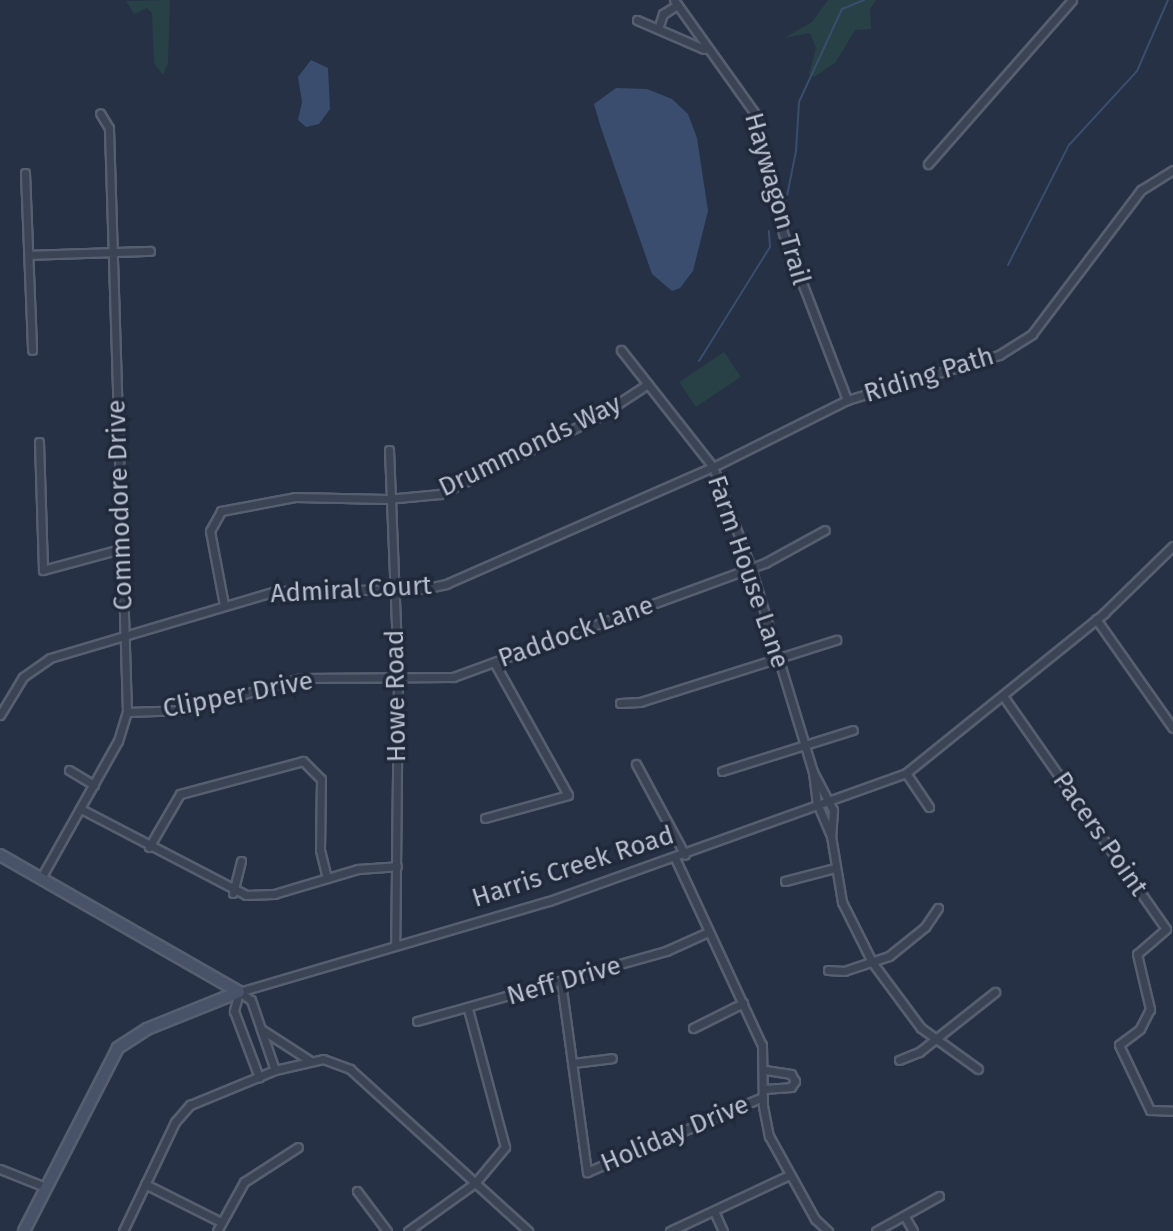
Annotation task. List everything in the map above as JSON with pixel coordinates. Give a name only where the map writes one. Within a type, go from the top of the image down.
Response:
[{"type":"street","points":[[928,164],[1072,0]]},
{"type":"street","name":"Haywagon Trail","points":[[659,26],[664,11],[675,2],[756,115],[783,233],[847,400]]},
{"type":"street","name":"Haywagon Trail","points":[[637,20],[659,26],[709,52]]},
{"type":"street","name":"Commodore Drive","points":[[41,878],[118,741],[127,712],[109,128],[100,113]]},
{"type":"street","name":"Riding Path","points":[[713,467],[847,400],[999,355],[1032,334],[1141,190],[1173,170]]},
{"type":"street","points":[[25,173],[32,350]]},
{"type":"street","points":[[29,255],[150,251]]},
{"type":"street","name":"Farm House Lane","points":[[621,350],[713,467],[751,568],[813,772],[817,803],[831,836]]},
{"type":"street","name":"Drummonds Way","points":[[224,605],[210,536],[217,514],[295,497],[416,499],[463,485],[596,418],[648,384]]},
{"type":"street","points":[[39,442],[43,570],[121,549]]},
{"type":"street","name":"Howe Road","points":[[389,450],[387,499],[398,678],[395,943]]},
{"type":"street","name":"Admiral Court","points":[[0,715],[15,688],[36,666],[124,634],[293,589],[393,589],[446,584],[713,467]]},
{"type":"street","name":"Paddock Lane","points":[[398,678],[453,677],[751,568],[825,530]]},
{"type":"street","name":"Harris Creek Road","points":[[24,1231],[118,1048],[147,1029],[239,992],[395,943],[549,901],[685,855],[817,803],[906,773],[1096,619],[1173,546]]},
{"type":"street","points":[[1096,619],[1173,728]]},
{"type":"street","points":[[620,703],[640,702],[836,640]]},
{"type":"street","points":[[485,818],[568,795],[494,662]]},
{"type":"street","name":"Clipper Drive","points":[[127,712],[187,710],[301,678],[398,678]]},
{"type":"street","name":"Pacers Point","points":[[1003,696],[1166,929],[1137,954],[1150,1009],[1140,1029],[1120,1043],[1120,1051],[1150,1110],[1173,1111]]},
{"type":"street","points":[[722,771],[853,730]]},
{"type":"street","points":[[149,847],[180,794],[303,761],[321,779],[320,850],[327,878]]},
{"type":"street","points":[[636,764],[685,855]]},
{"type":"street","points":[[69,770],[94,785]]},
{"type":"street","name":"Farm House Lane","points":[[813,772],[830,799]]},
{"type":"street","points":[[906,773],[929,807]]},
{"type":"street","points":[[830,799],[835,826],[831,836],[835,868],[847,916],[872,962],[910,1016],[935,1039],[978,1069]]},
{"type":"street","points":[[81,809],[233,893],[259,896],[374,866],[397,866]]},
{"type":"street","points":[[0,855],[251,1000],[275,1070]]},
{"type":"street","points":[[675,858],[762,1045],[766,1070],[765,1125],[815,1219],[828,1231]]},
{"type":"street","points":[[233,893],[241,861]]},
{"type":"street","points":[[785,881],[835,868]]},
{"type":"street","points":[[828,970],[844,971],[872,962],[908,943],[938,908]]},
{"type":"street","name":"Neff Drive","points":[[417,1021],[666,951],[708,932]]},
{"type":"street","name":"Holiday Drive","points":[[561,982],[587,1172],[764,1093]]},
{"type":"street","points":[[239,992],[234,1011],[259,1077]]},
{"type":"street","points":[[899,1060],[935,1039],[995,992]]},
{"type":"street","points":[[693,1028],[743,1003]]},
{"type":"street","points":[[408,1231],[475,1183],[503,1153],[505,1138],[468,1009]]},
{"type":"street","points":[[261,1029],[309,1060]]},
{"type":"street","points":[[573,1063],[612,1058]]},
{"type":"street","points":[[123,1231],[175,1122],[190,1105],[275,1070],[309,1060],[336,1061],[350,1069],[528,1231]]},
{"type":"street","points":[[764,1093],[791,1087],[795,1081],[791,1074],[766,1070]]},
{"type":"street","points":[[217,1231],[244,1182],[298,1147]]},
{"type":"street","points":[[0,1169],[45,1187]]},
{"type":"street","points":[[670,1231],[789,1175]]},
{"type":"street","points":[[145,1184],[221,1222]]},
{"type":"street","points":[[357,1191],[387,1231]]},
{"type":"street","points":[[876,1231],[939,1196]]},
{"type":"street","points":[[714,1211],[723,1231]]},
{"type":"street","points":[[905,1217],[913,1231]]},
{"type":"green space","points":[[170,0],[168,63],[163,75],[154,63],[152,13],[147,8],[134,14],[126,1]]},
{"type":"green space","points":[[828,0],[876,0],[870,9],[871,29],[855,30],[836,62],[814,77],[809,74],[816,48],[810,33],[784,38],[812,22]]},
{"type":"green space","points":[[724,352],[741,377],[696,407],[679,382]]},
{"type":"water","points":[[311,60],[328,68],[330,109],[319,124],[306,127],[298,120],[302,102],[298,77]]},
{"type":"water","points":[[616,88],[647,89],[672,99],[688,114],[697,138],[708,211],[693,271],[680,288],[672,291],[652,274],[594,104]]},
{"type":"waterway","points":[[785,206],[796,151],[799,102],[842,9],[864,0]]},
{"type":"waterway","points":[[1008,265],[1069,145],[1137,71],[1168,0]]},
{"type":"waterway","points":[[699,361],[770,247],[769,231]]}]
